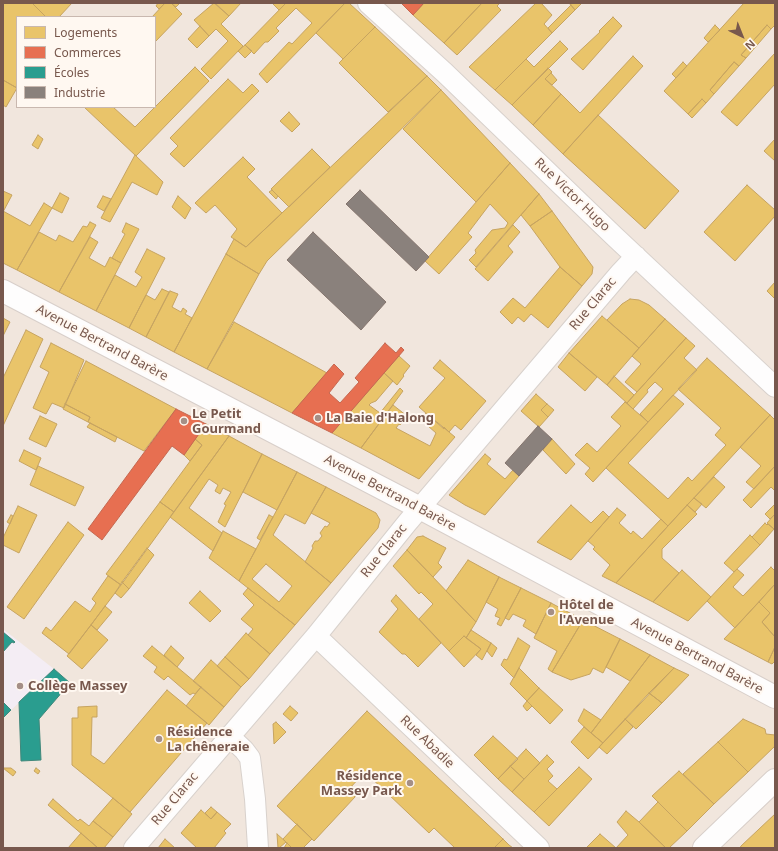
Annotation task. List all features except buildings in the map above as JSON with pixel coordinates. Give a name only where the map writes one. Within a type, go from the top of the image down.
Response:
[{"type":"main road","name":"Avenue Bertrand Barère","points":[[3,291],[420,508],[775,697]]},
{"type":"main road","points":[[704,848],[775,780]]},
{"type":"street","name":"Rue Victor Hugo","points":[[368,3],[440,69],[775,387]]},
{"type":"street","name":"Rue Clarac","points":[[134,848],[316,636],[420,508],[636,256]]},
{"type":"street","name":"Rue Abadie","points":[[316,636],[539,848]]},
{"type":"street","points":[[229,736],[250,758],[255,799],[258,848]]},
{"type":"shaded area","points":[[3,3],[775,3],[775,848],[3,848]]},
{"type":"shaded area","name":"Collège Massey","points":[[3,629],[54,669],[3,718]]},
{"type":"place","name":"La Baie d'Halong","points":[[318,418]]},
{"type":"place","name":"Le Petit Gourmand","points":[[184,421]]},
{"type":"place","name":"Hôtel de l'Avenue","points":[[551,612]]},
{"type":"place","name":"Collège Massey","points":[[20,686]]},
{"type":"place","name":"Résidence La chêneraie","points":[[159,739]]},
{"type":"place","name":"Résidence Massey Park","points":[[410,783]]}]
